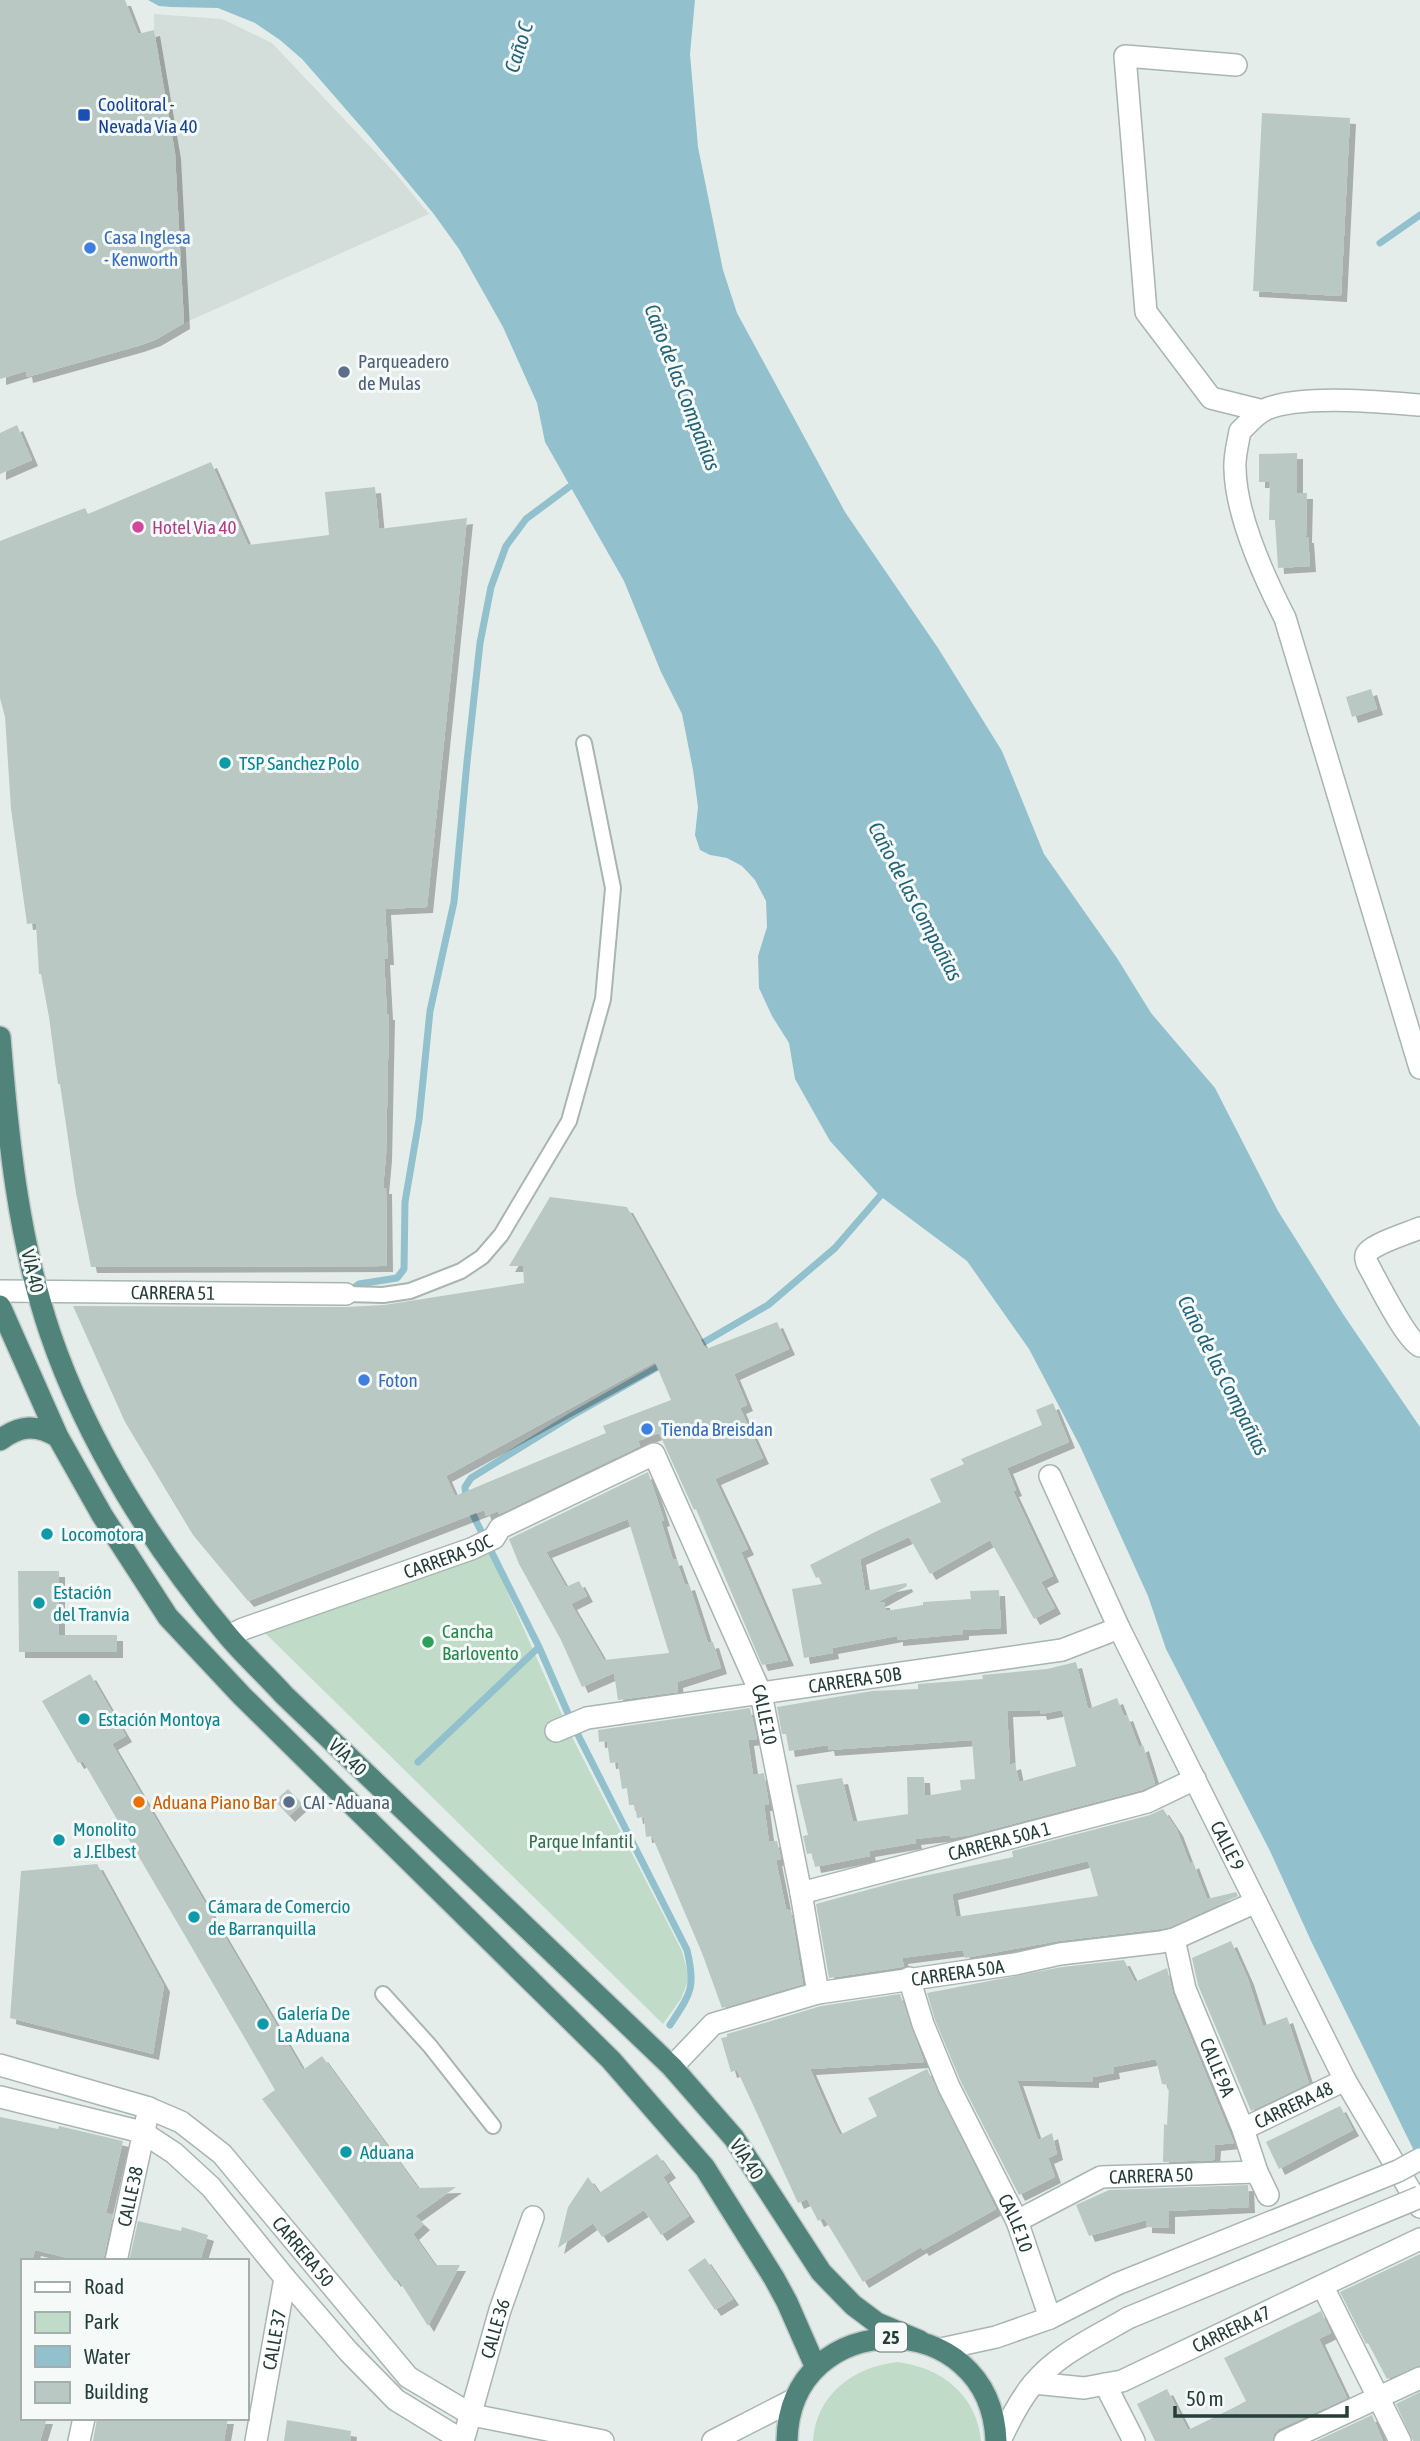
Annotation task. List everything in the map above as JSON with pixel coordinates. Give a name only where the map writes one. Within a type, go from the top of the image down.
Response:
[{"type":"highway","name":"VÍA 40","points":[[0,1037],[12,1165],[37,1290],[71,1391],[116,1477],[149,1530],[229,1636],[284,1695],[672,2067],[734,2138],[821,2272],[835,2289],[877,2323],[920,2341]]},
{"type":"highway","name":"VÍA 40","points":[[0,1306],[58,1437],[102,1515],[168,1617],[242,1696],[611,2060],[705,2168],[788,2302],[816,2368]]},
{"type":"highway","points":[[0,1440],[13,1430],[29,1426],[44,1429],[58,1437]]},
{"type":"highway","name":"25","points":[[787,2441],[787,2426],[795,2399],[816,2368],[838,2351],[864,2340],[892,2337],[920,2341],[941,2349],[961,2363],[977,2381],[989,2402],[998,2441]]},
{"type":"street","points":[[1236,65],[1125,56],[1146,312],[1211,398],[1263,411]]},
{"type":"street","points":[[1420,405],[1366,401],[1291,402],[1263,411],[1240,431],[1234,468],[1239,494],[1265,578],[1285,618],[1420,1068]]},
{"type":"street","points":[[1420,1228],[1378,1246],[1367,1252],[1365,1257],[1403,1325],[1420,1346]]},
{"type":"street","name":"CARRERA 51","points":[[0,1292],[37,1290],[346,1294]]},
{"type":"street","name":"CARRERA 50C","points":[[229,1636],[255,1624],[471,1549],[494,1538],[500,1528],[653,1454]]},
{"type":"street","name":"CALLE 10","points":[[653,1454],[761,1694],[818,1993]]},
{"type":"street","name":"CALLE 9","points":[[1051,1476],[1119,1628],[1345,2080],[1420,2207]]},
{"type":"street","name":"CARRERA 50B","points":[[556,1731],[584,1719],[1062,1650],[1119,1628]]},
{"type":"street","name":"CARRERA 50A 1","points":[[801,1893],[1147,1802],[1195,1779]]},
{"type":"street","name":"CARRERA 50A","points":[[672,2067],[713,2024],[818,1993],[1016,1964],[1060,1954],[1174,1939],[1256,1902]]},
{"type":"street","name":"CALLE 9A","points":[[1174,1939],[1185,1989],[1268,2195]]},
{"type":"street","name":"CALLE 10","points":[[909,1978],[923,2024],[949,2087],[1017,2221],[1050,2318]]},
{"type":"street","name":"CARRERA 50","points":[[0,2065],[149,2108],[181,2122],[222,2154],[408,2377],[472,2415],[603,2441]]},
{"type":"street","name":"CARRERA 48","points":[[1243,2129],[1345,2080]]},
{"type":"street","name":"CARRERA 50","points":[[0,2097],[142,2133],[174,2153],[211,2187],[348,2351],[396,2400],[463,2441]]},
{"type":"street","name":"CALLE 38","points":[[116,2259],[149,2108]]},
{"type":"street","points":[[941,2349],[996,2337],[1050,2318],[1117,2284],[1398,2171],[1420,2159]]},
{"type":"street","name":"CARRERA 50","points":[[1017,2221],[1101,2177],[1257,2172]]},
{"type":"street","points":[[998,2441],[1034,2383],[1062,2357],[1128,2318],[1420,2197]]},
{"type":"street","name":"CALLE 36","points":[[463,2441],[500,2310],[533,2217]]},
{"type":"street","name":"CARRERA 47","points":[[1034,2383],[1084,2388],[1122,2381],[1420,2239]]},
{"type":"street","name":"CALLE 37","points":[[256,2441],[285,2278]]},
{"type":"street","points":[[1323,2287],[1400,2441]]},
{"type":"street","points":[[1285,2441],[1420,2378]]},
{"type":"street","points":[[1105,2384],[1134,2441]]},
{"type":"street","points":[[713,2441],[795,2399]]},
{"type":"street","points":[[79,2441],[84,2420]]},
{"type":"lane","points":[[346,1294],[383,1295],[410,1291],[461,1271],[482,1257],[501,1234],[569,1121],[603,999],[613,888],[584,743]]},
{"type":"lane","points":[[383,1994],[430,2046],[493,2126]]},
{"type":"shaded area","points":[[154,14],[222,19],[272,43],[395,173],[429,214],[184,323],[175,153],[154,30]]},
{"type":"green space","name":"Parque Infantil","points":[[486,1544],[571,1735],[682,1951],[689,1978],[681,1999],[663,2024],[263,1631]]},
{"type":"green space","points":[[897,2362],[928,2370],[954,2386],[972,2410],[981,2441],[813,2441],[821,2410],[840,2386],[866,2370]]},
{"type":"water","points":[[148,0],[695,0],[690,54],[698,147],[723,270],[737,313],[845,512],[938,648],[1002,751],[1044,854],[1117,958],[1151,1013],[1215,1088],[1278,1211],[1343,1314],[1420,1427],[1420,2163],[1270,1851],[1166,1649],[1148,1596],[1080,1446],[1029,1349],[967,1261],[880,1196],[830,1141],[795,1079],[789,1043],[759,988],[758,956],[767,927],[766,901],[755,880],[742,866],[727,858],[700,850],[695,835],[698,807],[682,714],[661,672],[624,581],[545,442],[537,403],[503,327],[459,249],[370,137],[302,59],[280,40],[255,23],[218,8],[159,6]]},
{"type":"building","points":[[0,0],[125,0],[138,34],[154,30],[175,153],[184,323],[155,340],[138,346],[27,377],[26,371],[0,379]]},
{"type":"building","points":[[1262,113],[1350,118],[1341,296],[1253,291]]},
{"type":"building","points":[[17,425],[32,460],[0,474],[0,433]]},
{"type":"building","points":[[1297,453],[1297,493],[1307,493],[1306,537],[1310,566],[1278,568],[1275,520],[1269,520],[1270,482],[1259,482],[1259,454]]},
{"type":"building","points":[[211,462],[248,545],[329,535],[325,492],[375,487],[379,529],[467,518],[427,907],[385,909],[388,959],[384,959],[389,1014],[383,1188],[386,1188],[387,1266],[91,1267],[76,1193],[49,1017],[39,974],[36,923],[27,924],[11,809],[5,717],[0,698],[0,541],[85,508],[88,514]]},
{"type":"building","points":[[1371,689],[1377,709],[1352,717],[1346,697]]},
{"type":"building","name":"Foton","points":[[550,1197],[627,1207],[706,1349],[777,1322],[789,1349],[734,1374],[747,1405],[740,1408],[763,1458],[715,1479],[748,1549],[741,1552],[788,1660],[762,1665],[696,1509],[694,1510],[659,1433],[638,1441],[640,1446],[499,1514],[498,1511],[486,1516],[484,1510],[248,1601],[193,1535],[125,1422],[73,1306],[384,1305],[524,1283],[523,1266],[509,1266]],"holes":[[[655,1362],[671,1400],[603,1426],[606,1433],[455,1496],[446,1476]]]},
{"type":"building","points":[[1053,1403],[1069,1442],[1007,1468],[1016,1490],[1013,1491],[1053,1576],[1041,1582],[1055,1608],[1034,1619],[990,1540],[930,1574],[909,1537],[860,1559],[865,1591],[906,1583],[907,1586],[878,1602],[884,1602],[886,1611],[923,1605],[923,1602],[971,1599],[970,1591],[999,1590],[1001,1628],[963,1630],[963,1634],[897,1640],[897,1636],[832,1648],[833,1653],[804,1658],[792,1589],[822,1584],[810,1565],[941,1502],[930,1479],[964,1464],[961,1459],[1042,1425],[1036,1410]]},
{"type":"building","points":[[648,1472],[664,1520],[661,1521],[673,1560],[676,1559],[685,1585],[689,1584],[708,1643],[713,1642],[721,1668],[677,1682],[678,1692],[618,1700],[614,1673],[582,1687],[509,1539]],"holes":[[[628,1519],[669,1653],[604,1660],[571,1604],[587,1596],[579,1581],[566,1587],[546,1552]]]},
{"type":"building","name":"Estación del Tranvía","points":[[18,1571],[59,1571],[59,1635],[117,1635],[117,1652],[19,1652]]},
{"type":"building","points":[[1076,1662],[1088,1709],[1117,1698],[1124,1716],[1127,1715],[1139,1747],[1143,1745],[1155,1784],[1142,1790],[970,1835],[915,1839],[916,1843],[869,1851],[870,1856],[815,1867],[812,1853],[807,1854],[803,1836],[808,1835],[796,1785],[842,1778],[853,1822],[908,1814],[907,1777],[924,1777],[925,1796],[961,1790],[960,1780],[975,1779],[972,1740],[829,1750],[828,1745],[789,1751],[786,1734],[782,1734],[777,1707],[872,1691],[918,1689],[918,1684],[983,1679],[982,1675],[1047,1669]],"holes":[[[1040,1710],[1041,1714],[1062,1710],[1076,1766],[1019,1782],[1015,1763],[1010,1765],[1007,1711]]]},
{"type":"building","points":[[90,1674],[126,1736],[112,1744],[303,2070],[322,2056],[418,2188],[456,2187],[415,2216],[424,2224],[413,2234],[435,2265],[460,2265],[428,2326],[398,2279],[395,2281],[262,2099],[275,2090],[83,1761],[78,1763],[42,1701]]},
{"type":"building","points":[[750,1708],[757,1739],[748,1740],[753,1775],[764,1773],[769,1805],[764,1805],[769,1842],[777,1841],[781,1859],[776,1860],[786,1909],[791,1911],[803,1984],[722,2008],[702,1953],[652,1836],[646,1837],[644,1817],[637,1818],[635,1805],[629,1805],[627,1788],[622,1789],[618,1762],[610,1763],[607,1741],[599,1742],[598,1730]]},
{"type":"building","name":"CAI - Aduana","points":[[288,1789],[302,1804],[289,1816],[275,1801]]},
{"type":"building","points":[[1163,1809],[1177,1830],[1190,1864],[1193,1862],[1207,1899],[1236,1892],[1238,1896],[1170,1927],[1058,1941],[965,1958],[963,1950],[902,1958],[902,1967],[829,1978],[816,1904],[900,1881],[1013,1857],[1012,1851],[1150,1815]],"holes":[[[1088,1861],[1098,1896],[956,1917],[952,1894]]]},
{"type":"building","points":[[97,1864],[164,1986],[153,2054],[10,2018],[21,1871]]},
{"type":"building","points":[[1231,1941],[1248,1979],[1263,2026],[1287,2017],[1309,2083],[1251,2111],[1198,1985],[1192,1958]]},
{"type":"building","points":[[1124,1960],[1135,1982],[1167,1968],[1173,1994],[1234,2143],[1215,2145],[1214,2160],[1163,2162],[1169,2085],[1162,2084],[1156,2059],[1113,2067],[1114,2073],[1093,2077],[1093,2082],[1017,2080],[1038,2140],[1052,2133],[1057,2154],[1048,2158],[1055,2177],[1019,2195],[961,2082],[935,2020],[927,1993],[1062,1967]]},
{"type":"building","points":[[900,1994],[924,2062],[810,2069],[832,2119],[840,2135],[877,2116],[868,2098],[927,2069],[996,2209],[923,2250],[921,2247],[863,2282],[824,2218],[818,2221],[807,2199],[798,2203],[737,2070],[731,2072],[721,2038],[821,2006]]},
{"type":"building","points":[[1340,2106],[1353,2130],[1279,2169],[1266,2142]]},
{"type":"building","points":[[0,2117],[58,2129],[59,2126],[123,2141],[106,2213],[113,2215],[103,2259],[72,2259],[35,2250],[33,2259],[21,2259],[21,2420],[46,2420],[40,2441],[0,2441]]},
{"type":"building","points":[[657,2154],[670,2172],[663,2177],[689,2216],[661,2235],[644,2210],[602,2237],[593,2223],[558,2248],[568,2207],[588,2177],[599,2193]]},
{"type":"building","points":[[1248,2185],[1249,2207],[1169,2211],[1169,2228],[1146,2227],[1146,2220],[1089,2236],[1076,2205],[1109,2190]]},
{"type":"building","points":[[138,2221],[181,2231],[182,2227],[208,2235],[201,2259],[129,2259]]},
{"type":"building","points":[[1420,2254],[1420,2365],[1387,2379],[1340,2292]]},
{"type":"building","points":[[705,2258],[733,2299],[715,2310],[688,2270]]},
{"type":"building","points":[[1321,2311],[1331,2333],[1319,2339],[1347,2398],[1279,2429],[1272,2441],[1155,2441],[1137,2404],[1167,2389],[1188,2430],[1233,2408],[1246,2401],[1224,2358]]},
{"type":"building","points":[[1420,2392],[1420,2441],[1413,2441],[1396,2404]]},
{"type":"building","points":[[1372,2415],[1383,2441],[1316,2441]]},
{"type":"building","points":[[97,2420],[228,2420],[224,2441],[93,2441]]},
{"type":"building","points":[[287,2420],[351,2431],[350,2441],[284,2441]]},
{"type":"waterway","points":[[1380,243],[1420,215]]},
{"type":"waterway","points":[[349,1291],[359,1284],[397,1278],[404,1269],[405,1202],[419,1120],[430,1011],[454,902],[480,643],[491,587],[506,546],[526,519],[569,487]]},
{"type":"waterway","points":[[694,1348],[768,1305],[835,1248],[880,1196]]},
{"type":"waterway","points":[[665,1363],[573,1415],[471,1478],[465,1487],[466,1498],[477,1523],[539,1647],[574,1727],[687,1950],[691,1973],[690,1990],[670,2025]]},
{"type":"waterway","points":[[418,1762],[539,1647]]},
{"type":"place","name":"Coolitoral - Nevada Vía 40","points":[[84,115]]},
{"type":"place","name":"Casa Inglesa - Kenworth","points":[[90,248]]},
{"type":"place","name":"Parqueadero de Mulas","points":[[344,372]]},
{"type":"place","name":"Hotel Via 40","points":[[138,527]]},
{"type":"place","name":"TSP Sanchez Polo","points":[[225,763]]},
{"type":"place","name":"Foton","points":[[364,1380]]},
{"type":"place","name":"Tienda Breisdan","points":[[647,1429]]},
{"type":"place","name":"Locomotora","points":[[47,1534]]},
{"type":"place","name":"Estación del Tranvía","points":[[39,1603]]},
{"type":"place","name":"Cancha Barlovento","points":[[428,1642]]},
{"type":"place","name":"Estación Montoya","points":[[84,1719]]},
{"type":"place","name":"Aduana Piano Bar","points":[[139,1802]]},
{"type":"place","name":"CAI - Aduana","points":[[289,1802]]},
{"type":"place","name":"Monolito a J.Elbest","points":[[59,1840]]},
{"type":"place","name":"Cámara de Comercio de Barranquilla","points":[[194,1917]]},
{"type":"place","name":"Galería De La Aduana","points":[[263,2024]]},
{"type":"place","name":"Aduana","points":[[346,2152]]},
{"type":"water label","name":"Caño C","points":[[518,47]]},
{"type":"water label","name":"Caño de las Compañias","points":[[683,387]]},
{"type":"water label","name":"Caño de las Compañias","points":[[916,901]]},
{"type":"water label","name":"Caño de las Compañias","points":[[1224,1375]]}]
